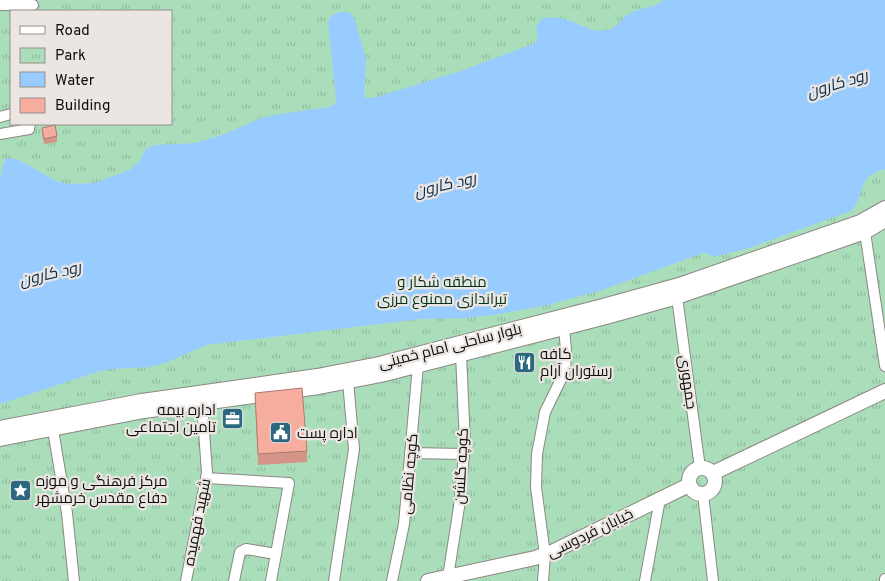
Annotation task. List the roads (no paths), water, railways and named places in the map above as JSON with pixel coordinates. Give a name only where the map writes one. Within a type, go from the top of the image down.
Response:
[{"type":"main road","name":"بلوار ساحلی امام خمینی","points":[[863,226],[885,208]]},
{"type":"main road","name":"بلوار ساحلی امام خمینی","points":[[0,428],[52,424],[348,381],[418,365],[564,328],[885,220]]},
{"type":"main road","name":"بلوار ساحلی امام خمینی","points":[[0,439],[142,401],[317,376],[379,364],[603,306],[676,291]]},
{"type":"main road","points":[[706,471],[885,391]]},
{"type":"main road","points":[[696,470],[706,471],[715,477],[715,485],[711,492],[703,494],[695,492],[689,485],[690,476],[696,470]]},
{"type":"main road","name":"خیابان فردوسی","points":[[438,580],[546,555],[689,485]]},
{"type":"street","points":[[0,5],[33,5]]},
{"type":"street","points":[[0,134],[30,127]]},
{"type":"street","points":[[863,226],[885,366]]},
{"type":"street","name":"جمهوری","points":[[676,291],[706,471]]},
{"type":"street","points":[[542,581],[546,555],[536,487],[537,454],[545,412],[565,371],[564,328]]},
{"type":"street","name":"کوچه گلشن","points":[[438,580],[459,507],[465,444],[461,354]]},
{"type":"street","name":"کوچه نظامی","points":[[392,581],[404,524],[418,365]]},
{"type":"street","points":[[334,581],[354,449],[348,381]]},
{"type":"street","name":"شهید فهمیده","points":[[186,581],[207,473],[202,403]]},
{"type":"street","points":[[52,424],[67,513],[74,581]]},
{"type":"street","points":[[410,453],[464,454]]},
{"type":"street","points":[[206,478],[289,483],[271,581]]},
{"type":"street","points":[[703,494],[713,581]]},
{"type":"street","points":[[644,581],[660,499]]},
{"type":"street","points":[[234,581],[242,550],[276,554]]},
{"type":"water","name":"رود کارون","points":[[664,0],[885,0],[885,169],[876,172],[865,181],[856,205],[851,211],[749,248],[714,257],[703,253],[602,290],[548,305],[493,315],[421,319],[206,345],[168,362],[151,367],[100,371],[0,404],[0,180],[3,164],[7,158],[17,159],[56,181],[69,184],[94,183],[130,170],[139,162],[146,149],[154,145],[196,143],[225,134],[261,118],[329,107],[335,104],[336,98],[328,21],[338,12],[350,13],[355,20],[366,59],[364,94],[366,98],[373,98],[461,71],[535,43],[538,38],[536,28],[541,19],[561,18],[602,31],[614,28],[626,16],[636,10],[657,5]]},
{"type":"place","name":"کافه رستوران آرام","points":[[524,363]]},
{"type":"place","name":"اداره بیمه تامین اجتماعی","points":[[232,419]]},
{"type":"place","name":"اداره پست","points":[[281,433]]},
{"type":"place","name":"مرکز فرهنگی و موزه دفاع مقدس خرمشهر","points":[[20,490]]},
{"type":"park label","name":"منطقه شکار و تیراندازی ممنوع مرزی","points":[[442,290]]}]
